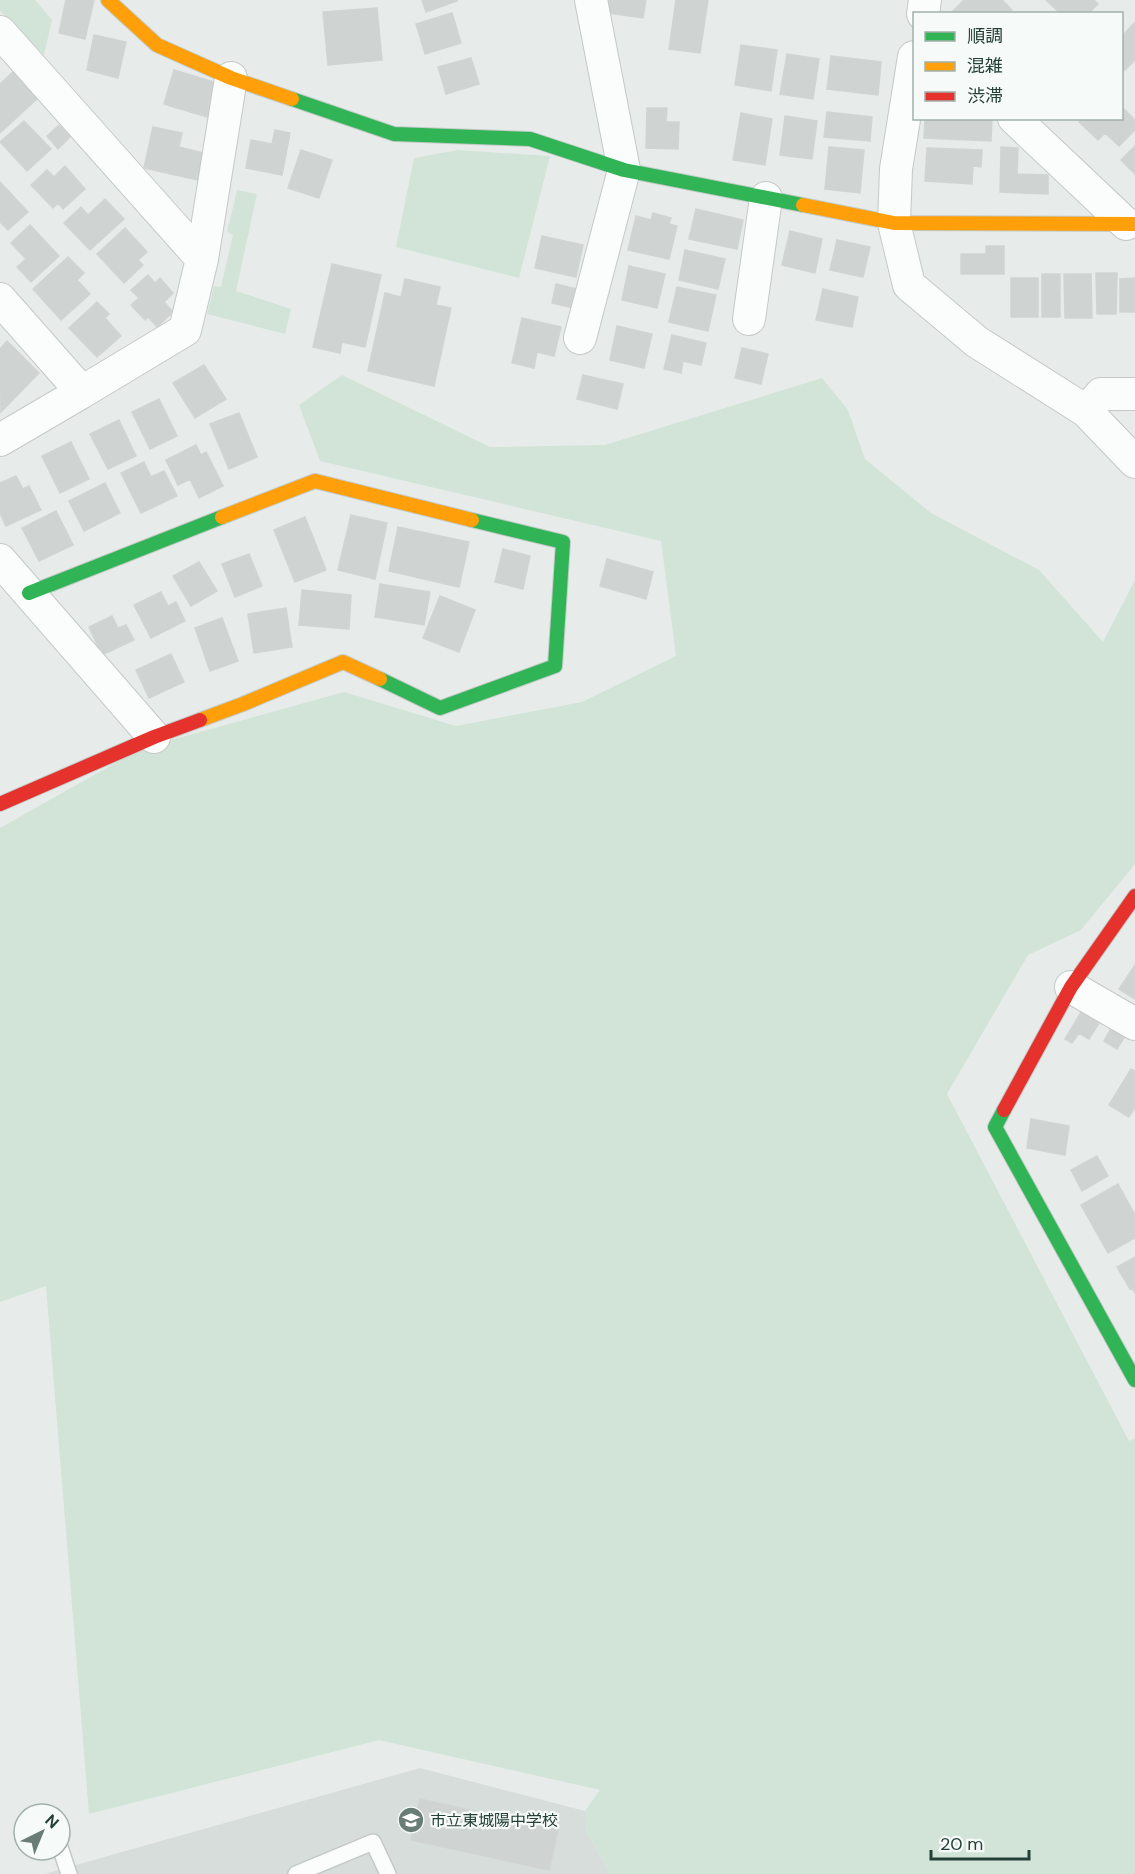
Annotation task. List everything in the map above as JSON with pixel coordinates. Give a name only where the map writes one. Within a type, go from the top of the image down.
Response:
[{"type":"street","points":[[108,0],[157,45],[231,78],[394,134],[530,139],[624,170],[894,223],[1131,224]]},
{"type":"street","points":[[580,339],[624,170],[591,0]]},
{"type":"street","points":[[0,32],[201,259]]},
{"type":"street","points":[[913,69],[896,169],[894,223],[909,285],[977,342],[1086,411],[1135,462]]},
{"type":"street","points":[[0,440],[185,330],[201,259],[231,78]]},
{"type":"street","points":[[1016,120],[1131,224]]},
{"type":"street","points":[[749,319],[766,198]]},
{"type":"street","points":[[0,298],[82,392]]},
{"type":"street","points":[[1086,411],[1101,394],[1135,394]]},
{"type":"street","points":[[0,804],[154,737],[243,704],[343,662],[440,708],[555,666],[563,542],[315,481],[29,593]]},
{"type":"street","points":[[0,560],[154,737]]},
{"type":"street","points":[[1135,896],[1071,987],[995,1127],[1135,1380]]},
{"type":"street","points":[[1071,987],[1135,1024]]},
{"type":"lane","points":[[296,1874],[373,1842],[388,1874]]},
{"type":"shaded area","name":"市立東城陽中学校","points":[[420,1768],[585,1811],[585,1829],[610,1874],[44,1874]]},
{"type":"green space","points":[[0,0],[35,0],[52,20],[44,55],[0,11]]},
{"type":"green space","points":[[458,150],[550,156],[519,278],[396,247],[414,158]]},
{"type":"green space","points":[[237,190],[257,194],[236,291],[291,309],[285,334],[207,314],[214,286],[221,287],[233,235],[227,232]]},
{"type":"green space","points":[[342,375],[490,447],[605,445],[822,378],[848,410],[865,459],[931,513],[1039,570],[1103,642],[1135,580],[1135,864],[1081,930],[1028,955],[947,1094],[1129,1441],[1135,1438],[1135,1874],[610,1874],[585,1829],[585,1811],[600,1790],[379,1740],[89,1814],[46,1286],[0,1302],[0,828],[142,748],[344,692],[456,726],[582,702],[676,656],[661,541],[320,461],[299,405]]},
{"type":"building","points":[[66,0],[94,0],[85,39],[59,33]]},
{"type":"building","points":[[422,0],[456,0],[457,1],[426,12]]},
{"type":"building","points":[[605,0],[646,0],[643,18],[603,12]]},
{"type":"building","points":[[676,0],[708,0],[700,53],[669,49]]},
{"type":"building","points":[[964,0],[1002,0],[1012,10],[1010,12],[953,11]]},
{"type":"building","points":[[1046,0],[1094,0],[1098,4],[1090,12],[1059,12]]},
{"type":"building","points":[[377,8],[382,60],[328,65],[323,12]]},
{"type":"building","points":[[452,13],[461,43],[425,54],[416,24]]},
{"type":"building","points":[[1135,22],[1135,60],[1125,70],[1123,68],[1123,35]]},
{"type":"building","points":[[94,35],[126,42],[118,78],[87,70]]},
{"type":"building","points":[[741,45],[777,50],[771,91],[735,85]]},
{"type":"building","points":[[787,54],[819,59],[813,99],[780,94]]},
{"type":"building","points":[[831,56],[881,62],[878,95],[827,89]]},
{"type":"building","points":[[471,58],[479,84],[446,94],[438,67]]},
{"type":"building","points":[[174,70],[217,83],[207,117],[164,104]]},
{"type":"building","points":[[14,71],[39,97],[0,133],[0,84]]},
{"type":"building","points":[[647,108],[667,108],[666,122],[679,122],[678,149],[646,148]]},
{"type":"building","points":[[1123,108],[1135,120],[1135,130],[1119,146],[1105,133],[1098,140],[1079,122],[1080,120],[1123,120]]},
{"type":"building","points":[[827,112],[872,117],[870,141],[824,137]]},
{"type":"building","points":[[741,113],[772,119],[765,165],[733,160]]},
{"type":"building","points":[[785,116],[817,121],[812,159],[780,155]]},
{"type":"building","points":[[925,120],[992,120],[991,141],[924,138]]},
{"type":"building","points":[[24,121],[51,149],[27,171],[0,142]]},
{"type":"building","points":[[59,125],[70,137],[58,149],[47,136]]},
{"type":"building","points":[[153,127],[182,133],[179,147],[204,153],[198,180],[144,168]]},
{"type":"building","points":[[275,130],[290,133],[282,175],[246,168],[251,140],[272,144]]},
{"type":"building","points":[[1135,146],[1135,174],[1121,160]]},
{"type":"building","points":[[829,147],[864,150],[860,193],[825,189]]},
{"type":"building","points":[[1001,147],[1018,148],[1017,174],[1048,175],[1048,194],[1000,192]]},
{"type":"building","points":[[927,148],[982,150],[981,167],[973,166],[972,184],[925,181]]},
{"type":"building","points":[[301,150],[332,160],[319,198],[288,188]]},
{"type":"building","points":[[65,166],[85,189],[63,209],[58,203],[53,208],[31,185],[47,170],[54,177]]},
{"type":"building","points":[[0,182],[28,212],[8,230],[0,222]]},
{"type":"building","points":[[105,199],[124,219],[90,250],[64,223],[81,207],[88,215]]},
{"type":"building","points":[[696,209],[743,220],[737,249],[689,239]]},
{"type":"building","points":[[653,213],[671,218],[669,224],[677,226],[669,259],[628,250],[636,216],[651,220]]},
{"type":"building","points":[[30,225],[59,256],[31,282],[17,267],[26,259],[11,243]]},
{"type":"building","points":[[125,228],[147,252],[138,260],[143,265],[124,283],[97,254]]},
{"type":"building","points":[[790,231],[822,239],[815,273],[782,265]]},
{"type":"building","points":[[542,236],[583,245],[576,277],[535,268]]},
{"type":"building","points":[[837,240],[870,247],[863,277],[830,270]]},
{"type":"building","points":[[986,246],[1004,246],[1004,274],[961,274],[961,254],[986,254]]},
{"type":"building","points":[[685,250],[725,259],[718,289],[679,280]]},
{"type":"building","points":[[68,257],[84,273],[77,280],[90,294],[61,320],[33,289]]},
{"type":"building","points":[[332,264],[381,275],[365,347],[342,342],[340,353],[313,347]]},
{"type":"building","points":[[629,266],[665,274],[657,308],[622,300]]},
{"type":"building","points":[[1096,273],[1117,273],[1116,314],[1097,314]]},
{"type":"building","points":[[1042,274],[1060,274],[1060,317],[1042,317]]},
{"type":"building","points":[[1064,274],[1091,274],[1092,318],[1065,318]]},
{"type":"building","points":[[148,275],[155,283],[160,278],[173,293],[164,302],[173,312],[157,327],[148,317],[145,320],[131,305],[139,298],[131,290]]},
{"type":"building","points":[[1011,278],[1038,278],[1038,317],[1011,317]]},
{"type":"building","points":[[1135,278],[1135,312],[1120,312],[1120,279]]},
{"type":"building","points":[[405,279],[440,287],[436,305],[451,308],[434,386],[368,371],[385,293],[401,297]]},
{"type":"building","points":[[556,284],[577,289],[573,308],[552,303]]},
{"type":"building","points":[[677,287],[716,295],[708,331],[669,322]]},
{"type":"building","points":[[823,289],[858,297],[852,327],[816,320]]},
{"type":"building","points":[[97,302],[109,314],[105,318],[121,336],[97,357],[69,328]]},
{"type":"building","points":[[522,318],[561,327],[554,356],[537,352],[534,368],[512,363]]},
{"type":"building","points":[[617,326],[652,334],[644,368],[610,360]]},
{"type":"building","points":[[672,335],[706,343],[701,365],[683,361],[681,373],[664,369]]},
{"type":"building","points":[[7,341],[39,373],[1,412],[0,349]]},
{"type":"building","points":[[742,348],[768,354],[761,384],[735,378]]},
{"type":"building","points":[[204,365],[226,399],[195,418],[173,383]]},
{"type":"building","points":[[583,375],[623,384],[617,409],[577,399]]},
{"type":"building","points":[[159,399],[177,436],[150,449],[132,412]]},
{"type":"building","points":[[239,413],[257,457],[229,469],[210,424]]},
{"type":"building","points":[[119,420],[136,456],[108,469],[90,434]]},
{"type":"building","points":[[71,442],[89,479],[60,493],[42,456]]},
{"type":"building","points":[[196,445],[201,455],[206,452],[223,486],[199,498],[190,479],[178,485],[166,460]]},
{"type":"building","points":[[144,462],[151,477],[164,471],[177,496],[141,513],[121,473]]},
{"type":"building","points":[[16,476],[23,489],[29,486],[41,510],[6,526],[0,513],[0,483]]},
{"type":"building","points":[[105,483],[120,513],[84,531],[69,501]]},
{"type":"building","points":[[56,511],[73,545],[39,561],[22,528]]},
{"type":"building","points":[[351,515],[387,523],[375,579],[338,570]]},
{"type":"building","points":[[305,517],[326,570],[295,582],[274,530]]},
{"type":"building","points":[[398,527],[469,542],[459,587],[389,571]]},
{"type":"building","points":[[503,549],[530,556],[523,589],[495,582]]},
{"type":"building","points":[[249,554],[262,586],[235,597],[222,564]]},
{"type":"building","points":[[607,559],[653,572],[646,599],[600,586]]},
{"type":"building","points":[[199,562],[217,591],[191,606],[173,576]]},
{"type":"building","points":[[380,584],[430,592],[424,625],[375,617]]},
{"type":"building","points":[[302,590],[351,595],[349,629],[299,625]]},
{"type":"building","points":[[161,592],[168,606],[176,602],[185,621],[151,638],[134,605]]},
{"type":"building","points":[[440,596],[475,610],[459,652],[423,638]]},
{"type":"building","points":[[286,608],[292,647],[254,653],[248,614]]},
{"type":"building","points":[[112,616],[118,628],[126,625],[134,640],[102,655],[89,627]]},
{"type":"building","points":[[222,618],[238,661],[210,671],[195,628]]},
{"type":"building","points":[[171,654],[184,682],[149,698],[136,670]]},
{"type":"building","points":[[1135,965],[1135,999],[1119,989]]},
{"type":"building","points":[[1083,1009],[1101,1020],[1089,1039],[1079,1033],[1072,1043],[1065,1039]]},
{"type":"building","points":[[1113,1025],[1127,1033],[1117,1049],[1104,1041]]},
{"type":"building","points":[[1131,1069],[1135,1071],[1135,1107],[1129,1117],[1109,1105]]},
{"type":"building","points":[[1031,1119],[1069,1126],[1065,1155],[1027,1148]]},
{"type":"building","points":[[1097,1156],[1108,1176],[1082,1191],[1071,1170]]},
{"type":"building","points":[[1118,1184],[1135,1215],[1135,1238],[1108,1253],[1081,1205]]},
{"type":"building","points":[[1135,1257],[1135,1293],[1132,1288],[1130,1289],[1117,1267]]},
{"type":"building","points":[[420,1799],[558,1830],[549,1870],[411,1840]]},
{"type":"traffic: fast","points":[[292,99],[394,134],[530,139],[624,170],[803,205]]},
{"type":"traffic: fast","points":[[29,593],[222,517]]},
{"type":"traffic: fast","points":[[380,679],[440,708],[555,666],[563,542],[472,520]]},
{"type":"traffic: fast","points":[[1004,1110],[995,1127],[1135,1380]]},
{"type":"traffic: slow","points":[[108,0],[157,45],[231,78],[292,99]]},
{"type":"traffic: slow","points":[[803,205],[894,223],[1135,224]]},
{"type":"traffic: slow","points":[[222,517],[315,481],[472,520]]},
{"type":"traffic: slow","points":[[200,720],[343,662],[380,679]]},
{"type":"traffic: jam","points":[[0,804],[154,737],[200,720]]},
{"type":"traffic: jam","points":[[1004,1110],[1071,987],[1135,896]]},
{"type":"place","name":"市立東城陽中学校","points":[[411,1820]]}]
